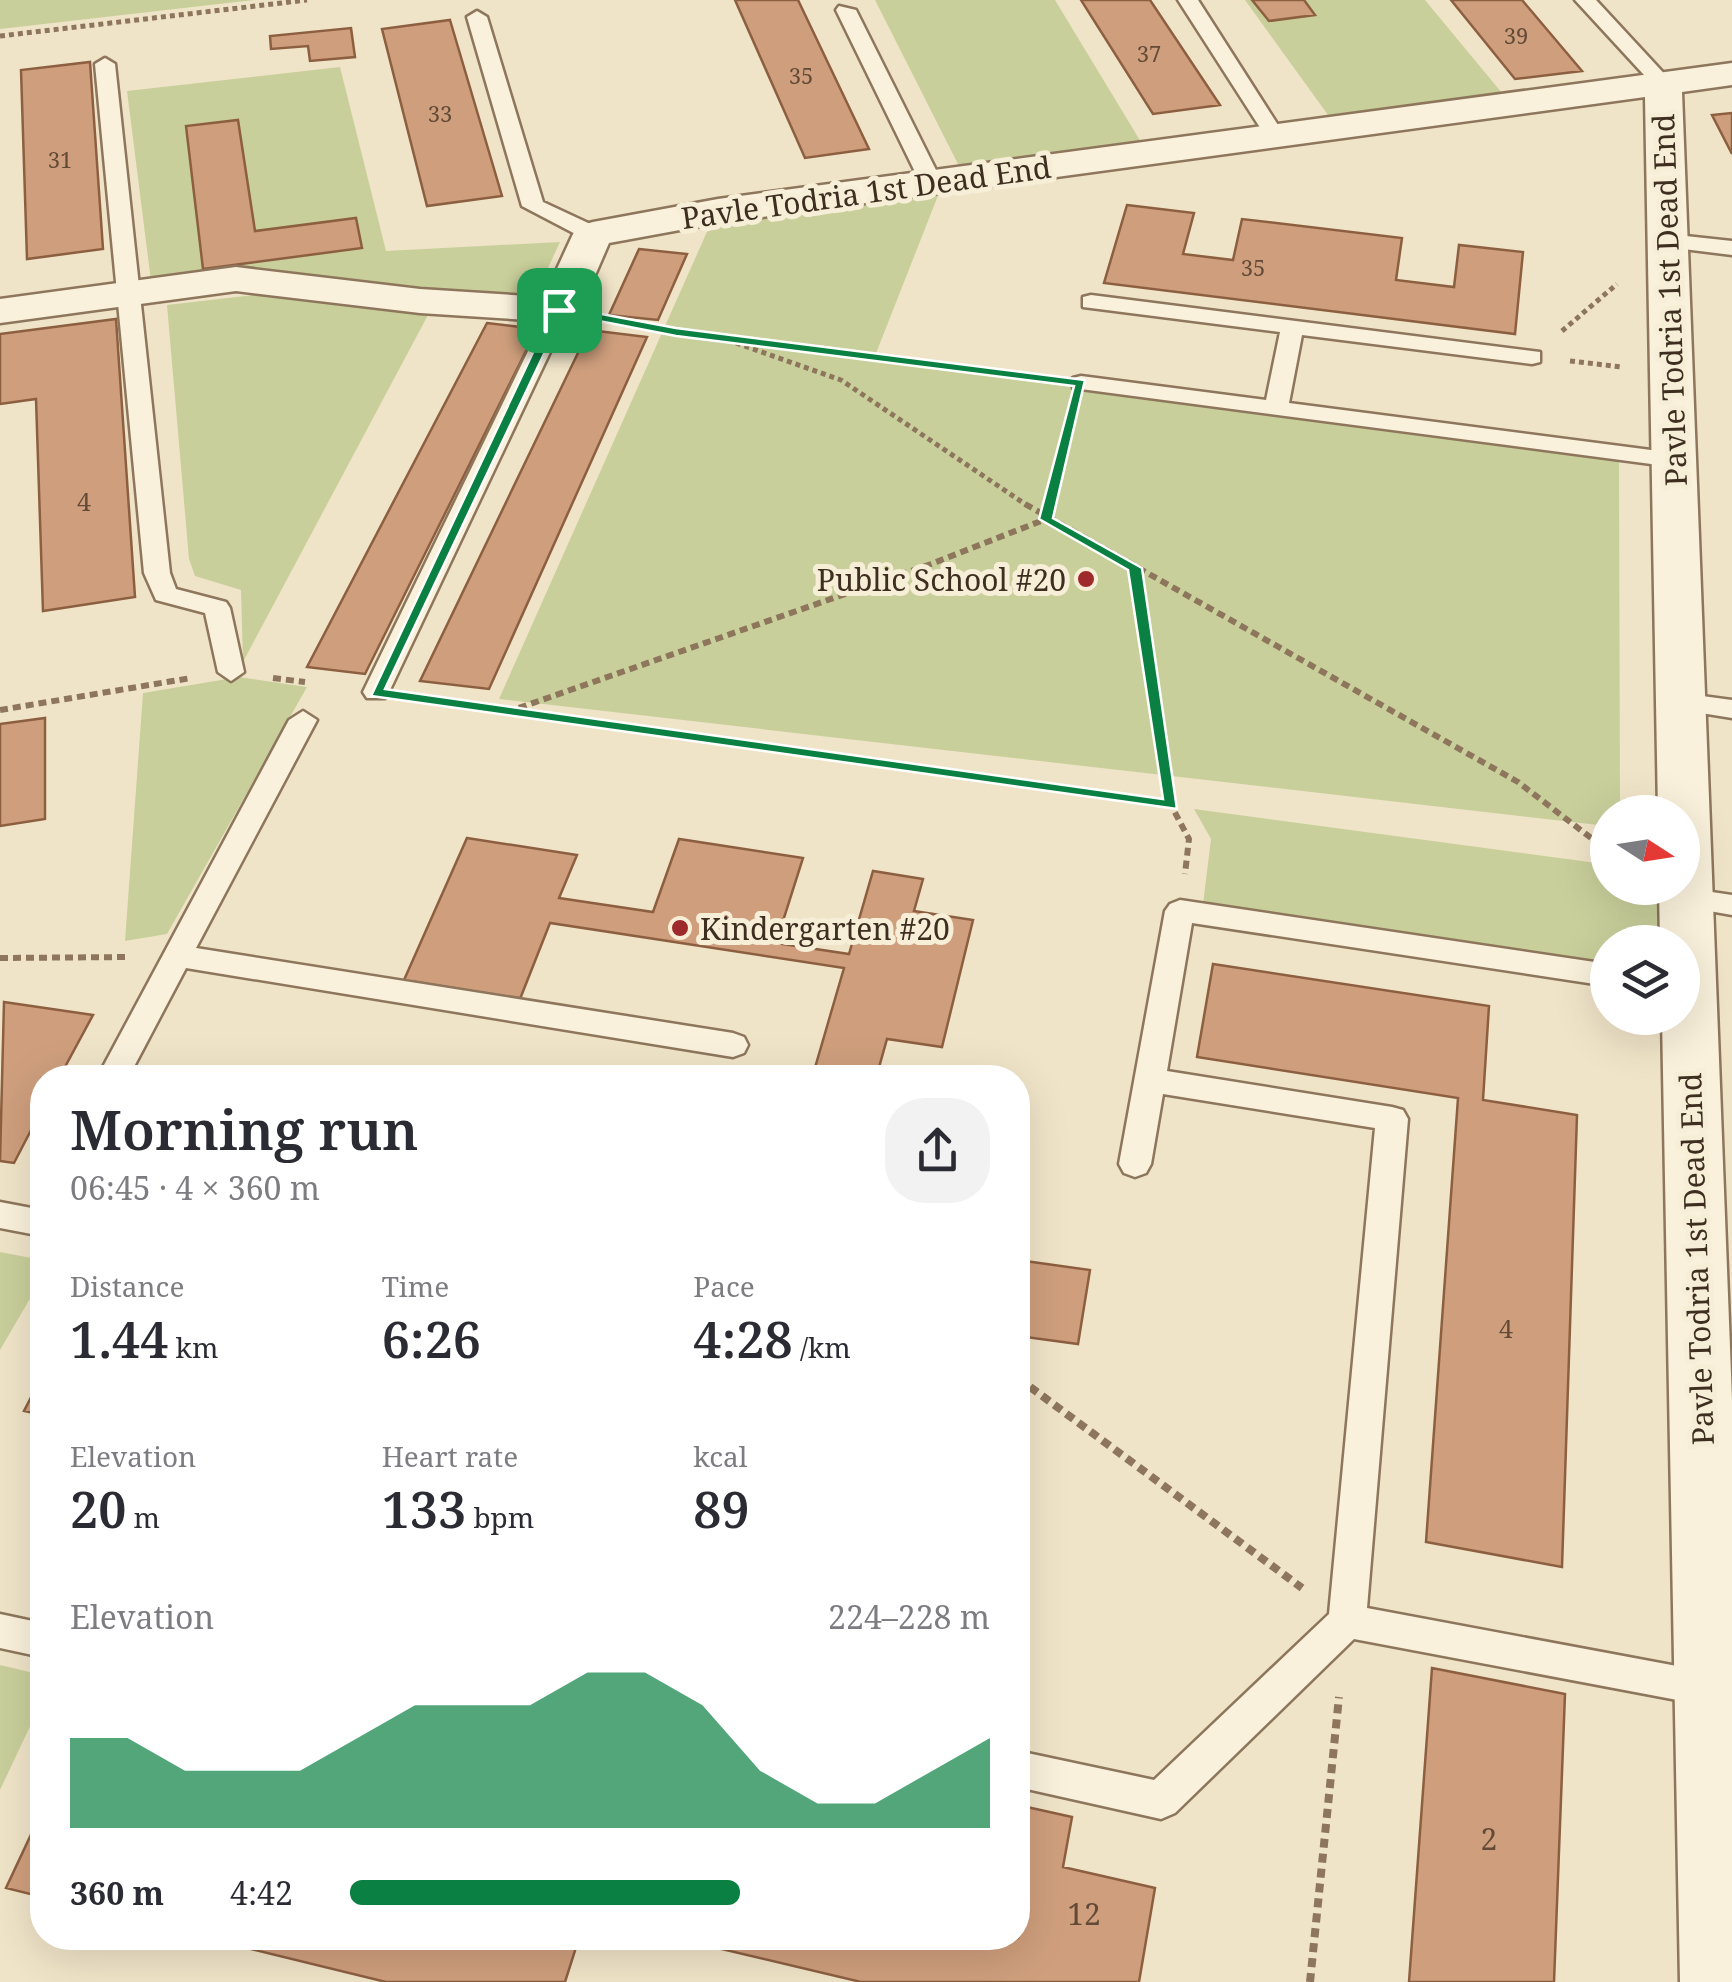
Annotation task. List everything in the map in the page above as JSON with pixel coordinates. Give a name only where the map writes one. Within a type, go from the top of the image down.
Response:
[{"type":"street","points":[[1663,84],[1732,74]]},
{"type":"street","name":"Pavle Todria 1st Dead End","points":[[594,234],[930,182],[1663,84],[1674,460],[1706,705],[1709,901],[1700,933]]},
{"type":"street","points":[[0,311],[236,280],[420,301],[559,310],[594,234]]},
{"type":"street","name":"Pavle Todria 1st Dead End","points":[[1691,1035],[1713,1212],[1718,1576],[1709,1689],[1722,1948]]},
{"type":"lane","points":[[1188,0],[1275,136]]},
{"type":"lane","points":[[1584,0],[1663,84]]},
{"type":"lane","points":[[846,10],[930,182]]},
{"type":"lane","points":[[476,17],[532,206],[594,234]]},
{"type":"lane","points":[[105,64],[132,292],[158,574],[165,594],[217,608],[231,672]]},
{"type":"lane","points":[[1667,242],[1732,248]]},
{"type":"lane","points":[[1091,302],[1532,357]]},
{"type":"lane","points":[[376,692],[559,310]]},
{"type":"lane","points":[[1276,409],[1292,327]]},
{"type":"lane","points":[[1081,383],[1674,460]]},
{"type":"lane","points":[[119,1065],[302,720]]},
{"type":"lane","points":[[1135,1164],[1180,911],[1590,972]]},
{"type":"lane","points":[[178,956],[732,1044]]},
{"type":"lane","points":[[1030,1772],[1162,1800],[1347,1621],[1392,1119],[1150,1080]]},
{"type":"lane","points":[[1347,1621],[1709,1689]]},
{"type":"lane","points":[[0,1630],[30,1637]]},
{"type":"path","points":[[0,36],[307,0]]},
{"type":"path","points":[[1532,357],[1667,242]]},
{"type":"path","points":[[559,310],[721,338],[1081,383],[1046,519]]},
{"type":"path","points":[[721,338],[841,380],[924,432],[1046,519],[1518,782],[1590,837]]},
{"type":"path","points":[[1532,357],[1671,373]]},
{"type":"path","points":[[513,710],[932,564],[1046,519]]},
{"type":"path","points":[[1135,568],[1171,805],[1190,839],[1180,911]]},
{"type":"path","points":[[0,710],[231,672]]},
{"type":"path","points":[[376,692],[1171,805]]},
{"type":"path","points":[[0,958],[178,956]]},
{"type":"path","points":[[1030,1387],[1347,1621],[1310,1982]]},
{"type":"green space","points":[[0,0],[254,0],[0,29]]},
{"type":"green space","points":[[875,0],[1055,0],[1144,147],[961,170]]},
{"type":"green space","points":[[1245,0],[1425,0],[1502,93],[1328,115]]},
{"type":"green space","points":[[340,67],[386,251],[560,242],[535,296],[416,289],[247,269],[151,281],[127,91]]},
{"type":"green space","name":"Public School #20","points":[[939,193],[873,361],[1619,459],[1620,795],[1590,795],[1590,824],[499,699],[710,225]]},
{"type":"green space","points":[[262,294],[428,315],[243,662],[241,590],[195,576],[189,559],[167,305]]},
{"type":"green space","points":[[239,677],[307,687],[167,934],[125,941],[143,693]]},
{"type":"green space","points":[[1194,809],[1590,862],[1590,905],[1657,905],[1658,925],[1590,925],[1590,961],[1203,904],[1211,839]]},
{"type":"green space","points":[[0,1252],[30,1258],[30,1299],[0,1350]]},
{"type":"green space","points":[[0,1665],[30,1672],[30,1726],[0,1790]]},
{"type":"building","points":[[735,0],[798,0],[869,149],[805,158]]},
{"type":"building","points":[[1081,0],[1150,0],[1220,105],[1153,114]]},
{"type":"building","points":[[1252,0],[1304,0],[1315,15],[1269,21]]},
{"type":"building","points":[[1451,0],[1522,0],[1582,71],[1515,79]]},
{"type":"building","points":[[450,20],[502,196],[427,206],[382,29]]},
{"type":"building","points":[[351,28],[355,57],[310,61],[308,46],[271,49],[270,36]]},
{"type":"building","points":[[90,62],[103,249],[27,259],[21,70]]},
{"type":"building","points":[[1732,113],[1732,154],[1712,115]]},
{"type":"building","points":[[238,120],[255,231],[356,218],[362,248],[203,269],[186,126]]},
{"type":"building","points":[[1127,205],[1194,213],[1183,254],[1233,260],[1242,219],[1402,238],[1396,280],[1454,287],[1459,245],[1523,252],[1515,334],[1104,283]]},
{"type":"building","points":[[639,249],[687,254],[658,320],[609,315]]},
{"type":"building","points":[[116,319],[135,597],[43,611],[36,399],[0,404],[0,334]]},
{"type":"building","points":[[487,323],[537,329],[365,674],[307,667]]},
{"type":"building","points":[[589,330],[647,337],[489,689],[420,681]]},
{"type":"building","points":[[45,718],[45,819],[0,826],[0,724]]},
{"type":"building","points":[[467,838],[577,855],[559,898],[653,912],[679,839],[803,858],[776,943],[849,954],[873,871],[923,879],[914,911],[973,920],[942,1047],[887,1039],[880,1065],[816,1065],[844,968],[550,923],[520,999],[404,980]]},
{"type":"building","points":[[1213,964],[1489,1006],[1483,1100],[1577,1115],[1562,1567],[1426,1542],[1458,1098],[1197,1057]]},
{"type":"building","points":[[4,1002],[93,1015],[66,1065],[30,1065],[30,1132],[14,1163],[0,1161]]},
{"type":"building","points":[[1030,1262],[1090,1270],[1078,1344],[1030,1338]]},
{"type":"building","points":[[1432,1668],[1565,1694],[1554,1982],[1409,1982]]},
{"type":"building","points":[[1030,1808],[1072,1817],[1063,1867],[1155,1888],[1139,1982],[861,1982],[726,1950],[1030,1950]]},
{"type":"building","points":[[30,1837],[30,1894],[6,1888]]},
{"type":"building","points":[[255,1950],[575,1950],[565,1982],[386,1982]]},
{"type":"place","name":"Public School #20","points":[[1086,579]]},
{"type":"place","name":"Kindergarten #20","points":[[680,928]]},
{"type":"route","points":[[559,310],[676,332],[1081,383],[1046,519],[1135,568],[1171,805],[376,692],[559,310]]}]
